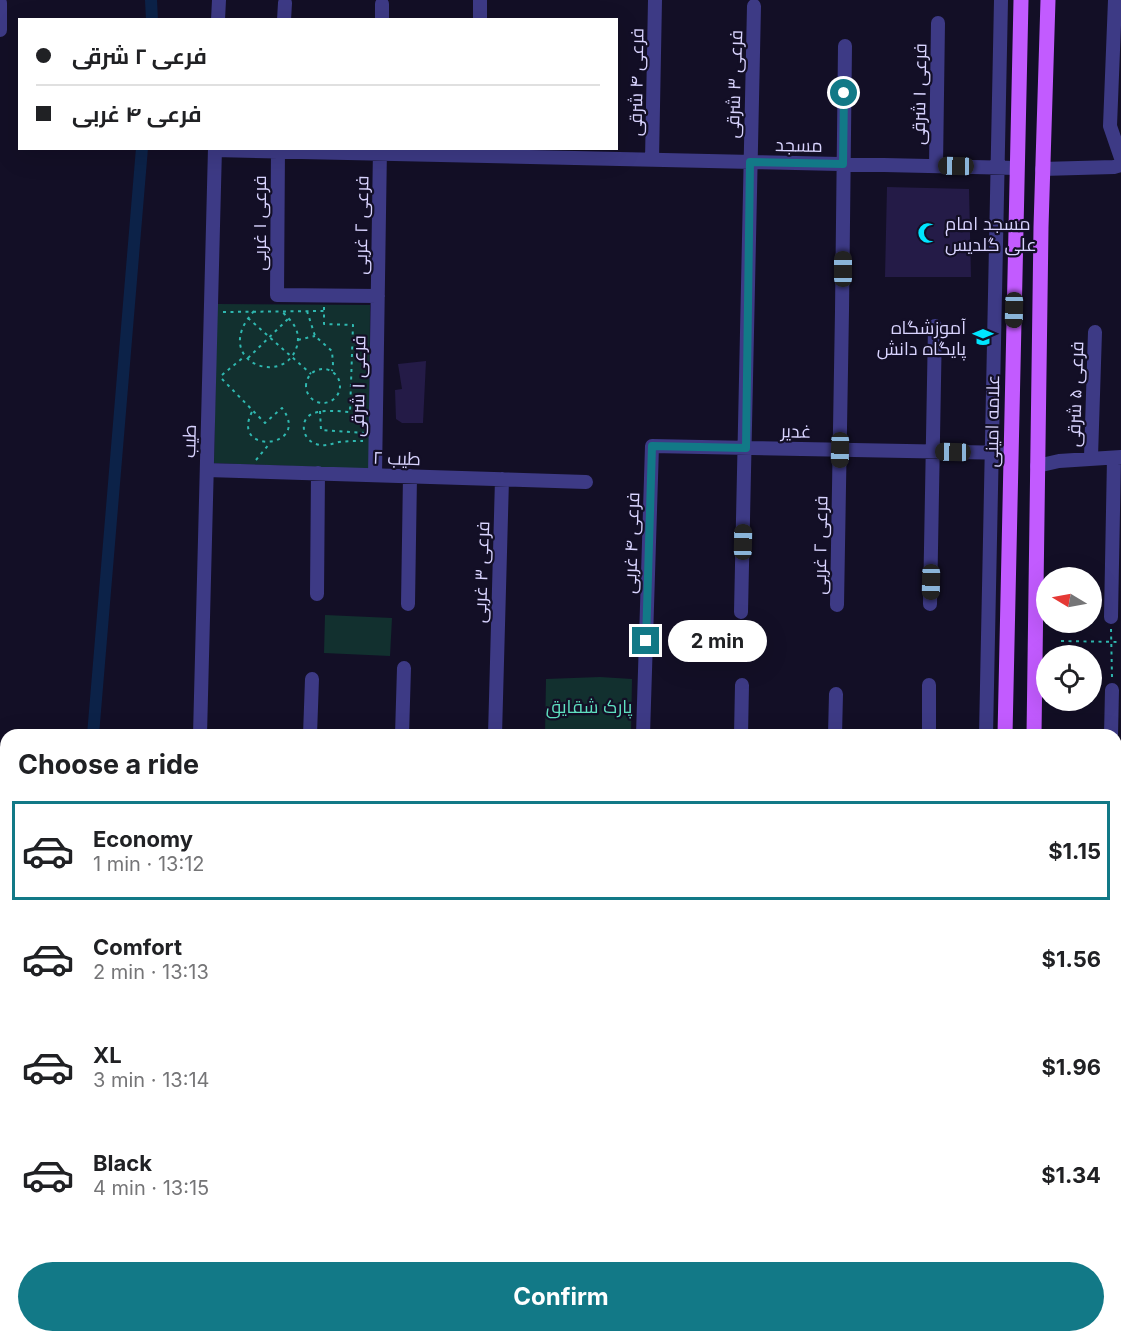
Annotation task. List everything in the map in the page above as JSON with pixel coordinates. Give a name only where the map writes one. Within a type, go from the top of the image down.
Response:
[{"type":"main road","name":"علامه امینی","points":[[1005,729],[1021,0]]},
{"type":"main road","points":[[1034,729],[1042,169],[1048,0]]},
{"type":"street","points":[[218,18],[219,0]]},
{"type":"street","points":[[480,0],[480,18]]},
{"type":"street","points":[[986,729],[1001,0]]},
{"type":"street","points":[[1114,0],[1110,126],[1121,158]]},
{"type":"street","name":"فرعی ۴ شرقی","points":[[652,160],[655,2]]},
{"type":"street","points":[[0,3],[0,30]]},
{"type":"street","points":[[284,18],[285,3]]},
{"type":"street","points":[[382,4],[382,18]]},
{"type":"street","name":"فرعی ۳ شرقی","points":[[750,162],[754,6]]},
{"type":"street","name":"فرعی ۱ شرقی","points":[[936,166],[938,23]]},
{"type":"street","points":[[843,164],[845,46]]},
{"type":"street","name":"طیب","points":[[200,729],[215,150]]},
{"type":"street","name":"مسجد","points":[[278,150],[476,152],[652,160],[1017,168]]},
{"type":"street","name":"فرعی ۱ غربی","points":[[278,150],[277,295],[378,296]]},
{"type":"street","name":"فرعی ۲ غربی","points":[[378,296],[380,151]]},
{"type":"street","points":[[741,612],[750,162]]},
{"type":"street","name":"فرعی ۲ غربی","points":[[837,605],[843,164]]},
{"type":"street","points":[[1042,169],[1121,165]]},
{"type":"street","name":"فرعی ۱ شرقی","points":[[375,475],[378,296]]},
{"type":"street","points":[[930,604],[935,326]]},
{"type":"street","name":"فرعی ۵ شرقی","points":[[1091,458],[1095,332]]},
{"type":"street","name":"غدیر","points":[[652,446],[1011,453]]},
{"type":"street","name":"فرعی ۴ غربی","points":[[643,729],[652,446]]},
{"type":"street","points":[[1037,466],[1059,461],[1118,457],[1111,617]]},
{"type":"street","name":"طیب ۲","points":[[207,470],[586,482]]},
{"type":"street","points":[[317,594],[318,473]]},
{"type":"street","points":[[408,604],[410,476]]},
{"type":"street","name":"فرعی ۳ غربی","points":[[495,729],[502,479]]},
{"type":"street","points":[[402,729],[404,668]]},
{"type":"street","points":[[310,729],[312,679]]},
{"type":"street","points":[[741,729],[742,685]]},
{"type":"street","points":[[928,729],[929,686]]},
{"type":"street","points":[[1111,729],[1112,690]]},
{"type":"street","points":[[835,729],[836,694]]},
{"type":"path","points":[[254,311],[240,332],[239,341],[246,357],[255,365],[265,368],[284,364],[296,349],[297,330],[293,321],[281,311]]},
{"type":"path","points":[[307,311],[315,336],[332,351],[332,371]]},
{"type":"path","points":[[222,313],[325,311],[324,324],[352,326],[350,412],[320,411],[307,417],[304,428],[305,435],[310,442],[319,446],[338,442],[366,442]]},
{"type":"path","points":[[248,318],[311,374]]},
{"type":"path","points":[[220,376],[246,357],[289,318]]},
{"type":"path","points":[[298,340],[315,336]]},
{"type":"path","points":[[220,366],[220,387]]},
{"type":"path","points":[[321,369],[332,371],[340,385],[336,396],[328,402],[317,402],[308,395],[306,384],[311,374],[321,369]]},
{"type":"path","points":[[220,376],[253,410],[265,423],[282,408],[286,414],[288,426],[286,433],[276,442],[257,440],[249,429],[249,416],[253,410]]},
{"type":"path","points":[[320,411],[321,430],[366,433]]},
{"type":"path","points":[[268,460],[256,460],[270,443]]},
{"type":"path","points":[[1111,617],[1112,690]]},
{"type":"path","points":[[1061,640],[1121,642]]},
{"type":"green space","points":[[217,304],[370,305],[369,469],[214,463]]},
{"type":"green space","points":[[325,615],[392,618],[390,656],[324,653]]},
{"type":"green space","name":"پارک شقایق","points":[[600,677],[632,679],[631,729],[545,729],[546,679]]},
{"type":"building","name":"مسجد امام علی گلدیس","points":[[887,187],[969,189],[971,277],[885,277]]},
{"type":"building","points":[[426,361],[423,423],[402,423],[396,419],[395,390],[402,389],[398,364]]},
{"type":"waterway","points":[[151,0],[152,18]]},
{"type":"waterway","points":[[94,729],[142,150]]},
{"type":"place","name":"مسجد امام علی گلدیس","points":[[928,233]]},
{"type":"place","name":"آموزشگاه پایگاه دانش","points":[[983,337]]},
{"type":"route","points":[[646,641],[652,446],[746,448],[750,162],[843,164],[844,93]]}]
